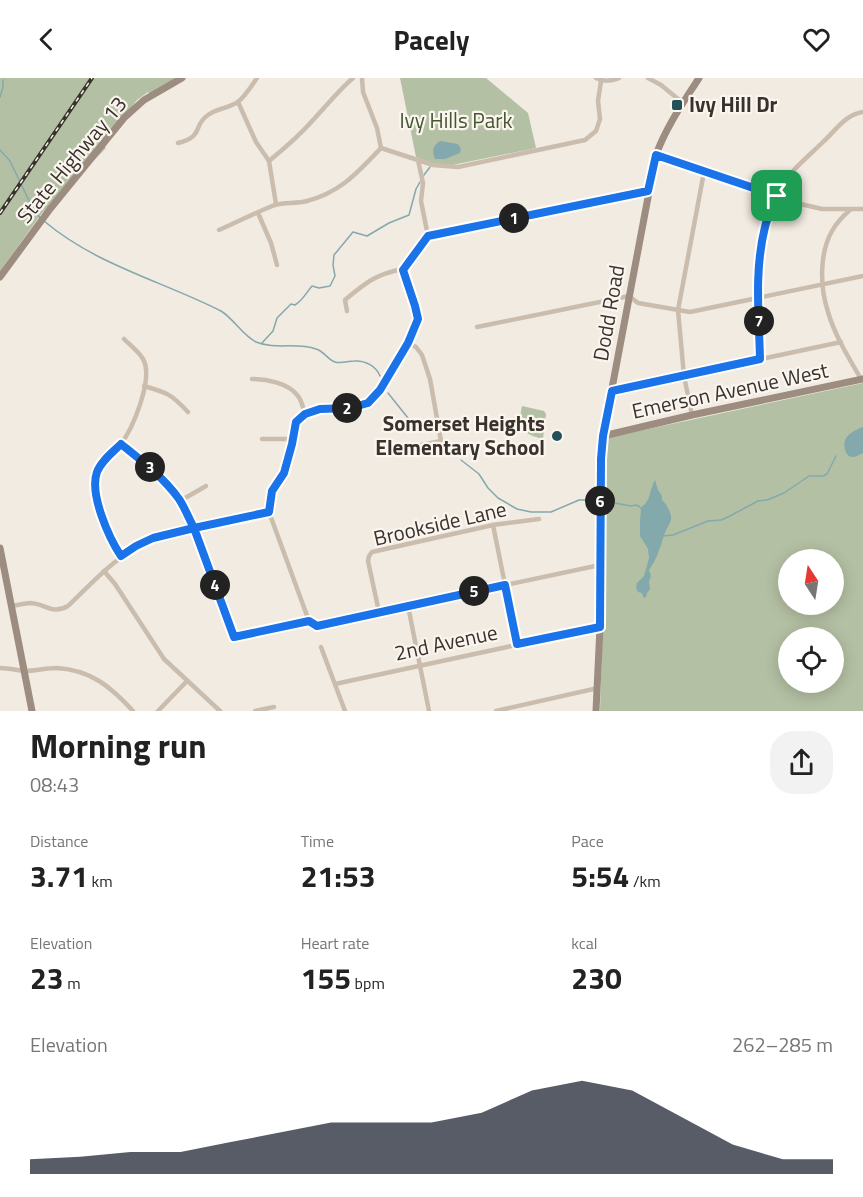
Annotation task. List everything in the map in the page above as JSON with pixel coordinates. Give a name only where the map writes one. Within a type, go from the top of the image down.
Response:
[{"type":"street","name":"State Highway 13","points":[[0,277],[124,118],[144,100],[182,78]]},
{"type":"street","points":[[178,143],[190,140],[196,135],[205,117],[213,111],[238,102],[257,78]]},
{"type":"street","points":[[269,161],[294,141],[353,78]]},
{"type":"street","points":[[362,78],[363,92],[377,129],[381,148]]},
{"type":"street","points":[[381,148],[433,165],[458,167],[585,140],[597,131],[600,119],[598,79],[611,81],[618,78]]},
{"type":"street","points":[[648,78],[661,85],[683,103]]},
{"type":"street","name":"Dodd Road","points":[[596,711],[600,627],[603,436],[656,155],[673,118],[699,78]]},
{"type":"street","points":[[238,102],[256,142],[269,161],[277,204]]},
{"type":"street","points":[[760,359],[758,298],[760,257],[765,226],[777,196],[795,170],[846,118],[863,112]]},
{"type":"street","points":[[219,230],[277,204],[299,203],[321,197],[340,187],[359,172],[381,148]]},
{"type":"street","points":[[656,155],[792,202],[822,209],[863,209]]},
{"type":"street","points":[[418,160],[423,183],[421,201],[428,236]]},
{"type":"street","points":[[692,415],[684,375],[678,310],[704,172]]},
{"type":"street","points":[[347,311],[345,300],[374,278],[403,270],[428,236],[648,191]]},
{"type":"street","points":[[850,210],[832,230],[826,242],[822,284],[828,312],[841,342],[862,379]]},
{"type":"street","points":[[258,213],[271,243],[277,265]]},
{"type":"street","points":[[403,270],[418,319],[408,343],[380,390],[368,403],[350,408],[320,409],[305,414],[296,422],[284,473],[272,491],[269,512],[309,621],[317,626],[600,565]]},
{"type":"street","points":[[477,327],[629,296],[638,303],[690,312],[863,276]]},
{"type":"street","points":[[121,556],[104,525],[96,490],[97,473],[132,427],[140,407],[147,375],[143,360],[124,339]]},
{"type":"street","points":[[612,391],[841,342]]},
{"type":"street","points":[[402,449],[441,441],[430,379],[422,355],[416,347],[408,343]]},
{"type":"street","points":[[252,379],[261,379],[290,388],[299,397],[305,414]]},
{"type":"street","name":"Emerson Avenue West","points":[[603,436],[862,379]]},
{"type":"street","points":[[144,386],[172,396],[188,412]]},
{"type":"street","points":[[262,439],[292,439]]},
{"type":"street","points":[[121,444],[167,483],[180,501],[194,528],[234,637],[309,621]]},
{"type":"street","points":[[180,501],[206,486]]},
{"type":"street","points":[[11,606],[31,603],[52,610],[62,609],[121,556],[153,538],[269,512]]},
{"type":"street","name":"Brookside Lane","points":[[379,612],[368,561],[372,552],[492,525],[539,519]]},
{"type":"street","points":[[492,525],[517,644]]},
{"type":"street","points":[[0,548],[32,711]]},
{"type":"street","points":[[104,571],[164,659],[220,711]]},
{"type":"street","points":[[408,606],[429,711]]},
{"type":"street","name":"2nd Avenue","points":[[335,684],[600,627]]},
{"type":"street","points":[[321,647],[345,711]]},
{"type":"street","points":[[0,668],[24,671],[59,668],[75,671],[102,682],[116,692],[133,711]]},
{"type":"street","points":[[158,711],[187,681]]},
{"type":"street","points":[[496,711],[516,709],[598,688]]},
{"type":"street","points":[[255,711],[274,707]]},
{"type":"green space","points":[[0,78],[183,78],[151,98],[148,92],[137,100],[103,145],[106,148],[42,213],[0,271]]},
{"type":"green space","name":"Ivy Hills Park","points":[[400,78],[486,78],[528,113],[536,148],[452,165],[436,165],[416,157]]},
{"type":"green space","points":[[863,383],[863,711],[600,711],[606,438]]},
{"type":"green space","points":[[522,406],[544,411],[546,414],[543,439],[530,435],[523,429],[520,420]]},
{"type":"water","points":[[440,141],[458,144],[461,149],[460,153],[445,159],[435,159],[433,149]]},
{"type":"water","points":[[863,427],[863,453],[851,457],[845,450],[845,440],[852,432]]},
{"type":"water","points":[[655,480],[671,518],[649,570],[650,589],[644,598],[636,588],[637,583],[644,576],[649,558],[648,549],[640,536],[640,508],[648,499]]},
{"type":"waterway","points":[[0,97],[3,80]]},
{"type":"waterway","points":[[0,150],[10,161],[33,209],[40,218]]},
{"type":"waterway","points":[[424,175],[430,167]]},
{"type":"waterway","points":[[262,343],[273,331],[277,318],[291,304],[295,305],[300,301],[312,286],[319,288],[330,286],[335,276],[334,255],[353,232],[367,236],[409,215],[420,182]]},
{"type":"waterway","points":[[44,221],[64,236],[107,261],[221,311],[256,342],[309,347],[319,350],[337,363],[354,361],[370,364],[380,376]]},
{"type":"waterway","points":[[388,393],[416,428]]},
{"type":"waterway","points":[[663,536],[673,535],[708,521],[721,520],[758,501],[784,493],[809,476],[823,476],[827,474],[836,456]]},
{"type":"waterway","points":[[461,460],[479,474],[498,498],[517,509],[551,512],[579,500],[593,500]]},
{"type":"waterway","points":[[609,502],[640,507]]},
{"type":"railway","points":[[0,213],[92,78]]},
{"type":"place","name":"Ivy Hill Dr","points":[[677,105]]},
{"type":"place","name":"Somerset Heights Elementary School","points":[[557,436]]},
{"type":"route","points":[[777,196],[656,155],[648,191],[428,236],[403,270],[418,319],[408,343],[380,390],[368,403],[350,408],[320,409],[305,414],[296,422],[284,473],[272,491],[269,512],[194,528],[180,501],[167,483],[121,444],[106,459],[97,473],[96,490],[104,525],[114,545],[121,556],[153,538],[194,528],[234,637],[309,621],[317,626],[505,585],[517,644],[600,627],[601,459],[612,391],[760,359],[758,298],[760,257],[765,226],[777,196]]}]
